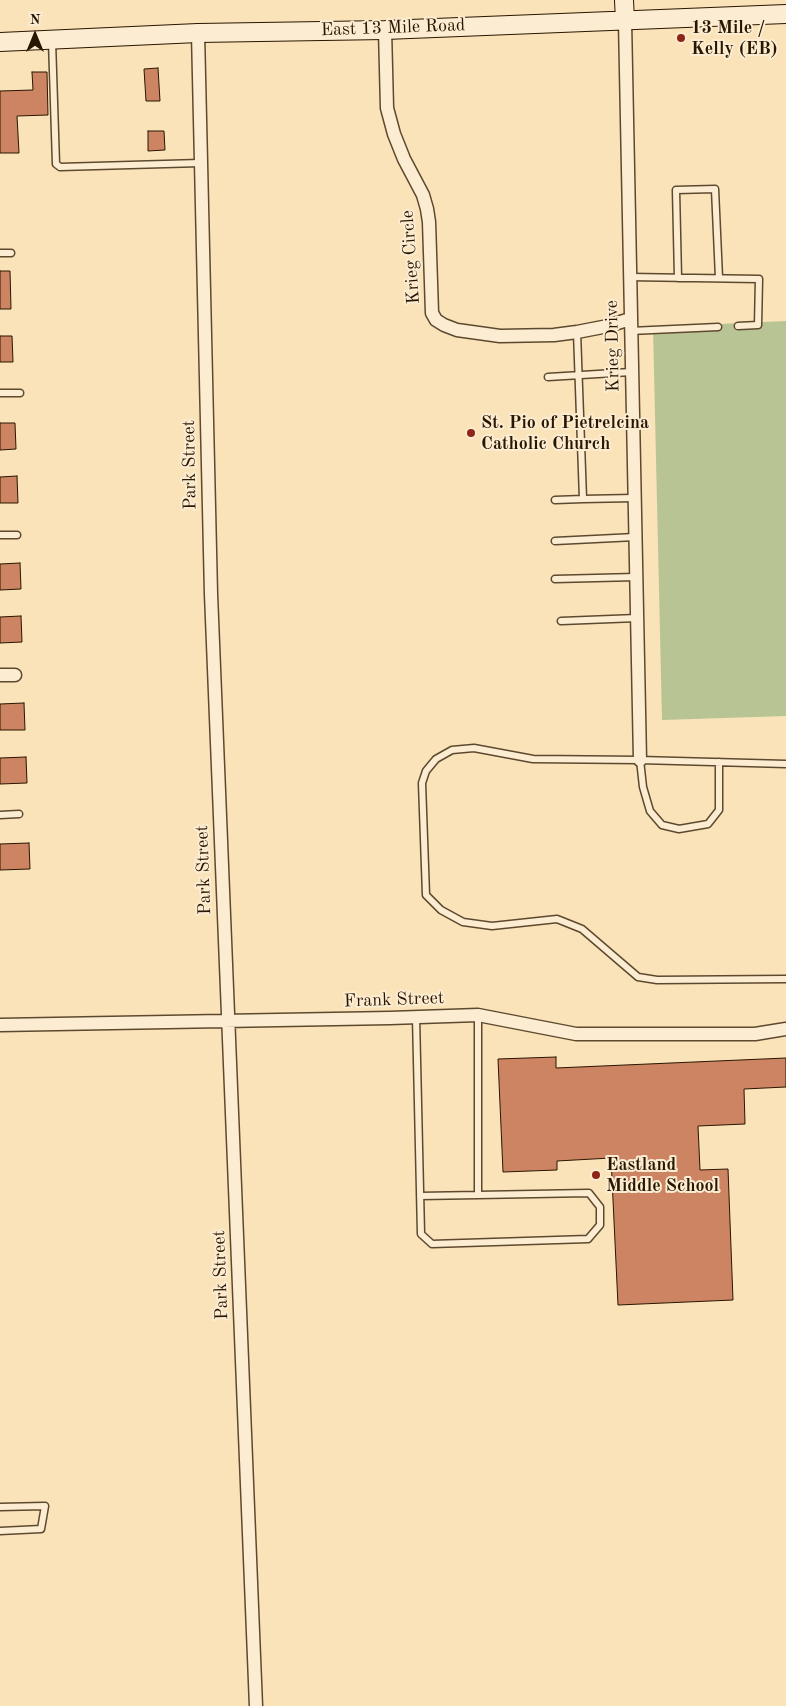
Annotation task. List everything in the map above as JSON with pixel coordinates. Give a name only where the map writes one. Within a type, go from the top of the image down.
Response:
[{"type":"main road","points":[[624,0],[625,21]]},
{"type":"main road","name":"East 13 Mile Road","points":[[0,42],[198,33],[384,30],[786,14]]},
{"type":"street","name":"Krieg Drive","points":[[625,21],[640,760]]},
{"type":"street","name":"Krieg Circle","points":[[384,30],[387,108],[394,134],[423,195],[427,209],[432,313],[436,320],[457,330],[500,336],[576,332],[608,326],[630,325]]},
{"type":"street","name":"Park Street","points":[[198,33],[211,594],[256,1706]]},
{"type":"street","points":[[0,675],[15,675]]},
{"type":"street","name":"Frank Street","points":[[0,1025],[478,1015],[576,1034],[755,1034],[786,1029]]},
{"type":"lane","points":[[52,40],[56,164],[60,167],[200,163]]},
{"type":"lane","points":[[678,278],[676,190],[715,189],[719,278]]},
{"type":"lane","points":[[0,253],[11,253]]},
{"type":"lane","points":[[629,277],[759,279],[758,326],[738,326]]},
{"type":"lane","points":[[630,325],[718,327]]},
{"type":"lane","points":[[576,332],[584,499]]},
{"type":"lane","points":[[548,377],[631,372]]},
{"type":"lane","points":[[0,394],[20,393]]},
{"type":"lane","points":[[555,500],[634,498]]},
{"type":"lane","points":[[0,535],[18,535]]},
{"type":"lane","points":[[555,541],[635,537]]},
{"type":"lane","points":[[555,580],[636,577]]},
{"type":"lane","points":[[561,621],[637,618]]},
{"type":"lane","points":[[786,764],[533,759],[474,748],[452,750],[436,759],[426,771],[422,784],[426,895],[441,910],[463,922],[492,926],[557,919],[582,929],[638,977],[657,980],[786,979]]},
{"type":"lane","points":[[640,760],[642,787],[650,811],[662,825],[679,829],[708,824],[719,810],[719,762]]},
{"type":"lane","points":[[0,815],[19,814]]},
{"type":"lane","points":[[478,1015],[478,1195]]},
{"type":"lane","points":[[416,1017],[420,1196],[422,1234],[432,1244],[588,1238],[600,1224],[600,1207],[589,1193],[420,1196]]},
{"type":"lane","points":[[0,1507],[45,1506],[41,1529],[0,1531]]},
{"type":"green space","points":[[786,321],[786,716],[662,720],[653,327]]},
{"type":"building","points":[[158,68],[160,101],[146,101],[144,69]]},
{"type":"building","points":[[32,72],[47,72],[48,115],[17,116],[19,153],[0,153],[0,91],[33,90]]},
{"type":"building","points":[[148,131],[164,131],[165,150],[148,151]]},
{"type":"building","points":[[0,271],[10,271],[11,309],[0,309]]},
{"type":"building","points":[[0,336],[12,336],[13,362],[0,362]]},
{"type":"building","points":[[0,423],[15,423],[16,449],[0,450]]},
{"type":"building","points":[[17,476],[18,503],[0,503],[0,477]]},
{"type":"building","points":[[20,563],[21,589],[0,590],[0,564]]},
{"type":"building","points":[[21,616],[22,642],[0,643],[0,617]]},
{"type":"building","points":[[24,703],[25,730],[0,730],[0,704]]},
{"type":"building","points":[[26,757],[27,783],[0,784],[0,758]]},
{"type":"building","points":[[29,843],[30,869],[0,870],[0,844]]},
{"type":"building","points":[[556,1057],[556,1068],[786,1058],[786,1087],[744,1089],[745,1124],[698,1126],[700,1170],[728,1169],[733,1300],[618,1305],[611,1158],[557,1161],[557,1170],[503,1172],[498,1059]]},
{"type":"place","name":"13 Mile / Kelly (EB)","points":[[681,38]]},
{"type":"place","name":"St. Pio of Pietrelcina Catholic Church","points":[[471,433]]},
{"type":"place","name":"Eastland Middle School","points":[[596,1175]]}]
